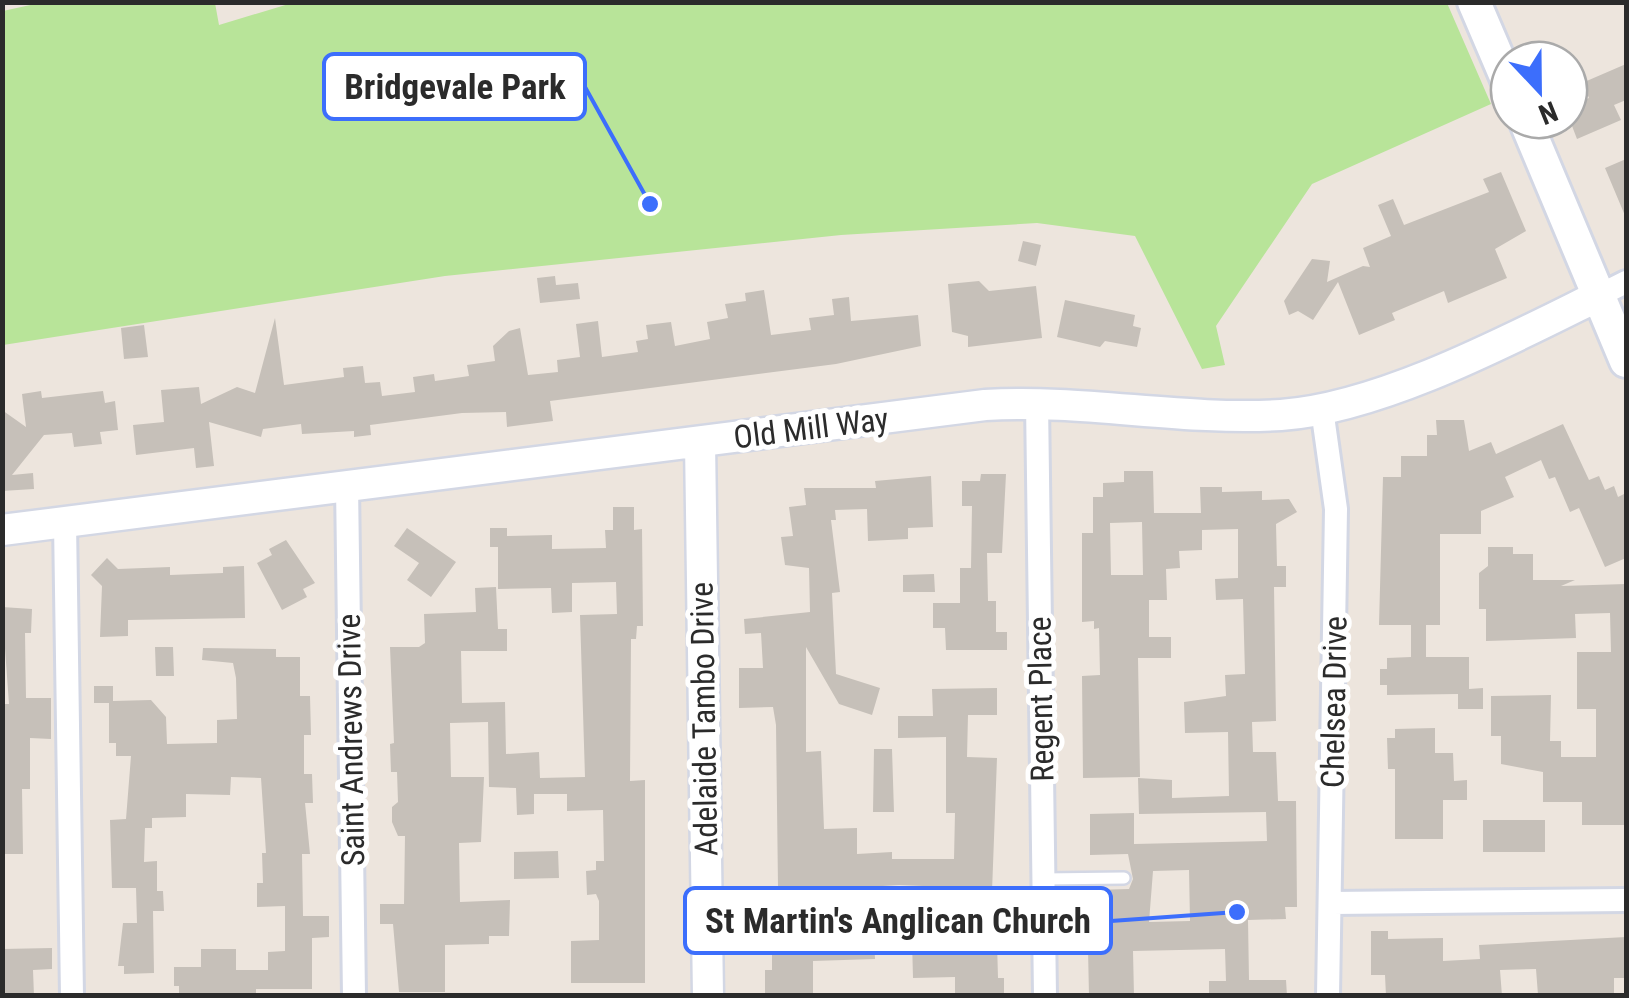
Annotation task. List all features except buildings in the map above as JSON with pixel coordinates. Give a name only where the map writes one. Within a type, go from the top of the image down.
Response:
[{"type":"main road","points":[[1474,2],[1490,40]]},
{"type":"main road","points":[[1535,140],[1613,288],[1626,361]]},
{"type":"street","name":"Old Mill Way","points":[[2,530],[1037,402],[1250,416],[1322,409],[1380,392],[1461,359],[1613,288]]},
{"type":"street","name":"Regent Place","points":[[1037,402],[1045,996]]},
{"type":"street","name":"Chelsea Drive","points":[[1322,409],[1336,509],[1328,996]]},
{"type":"street","name":"Adelaide Tambo Drive","points":[[700,442],[708,996]]},
{"type":"street","name":"Saint Andrews Drive","points":[[347,485],[354,996]]},
{"type":"street","points":[[65,522],[72,996]]},
{"type":"street","points":[[1332,903],[1626,900]]},
{"type":"lane","points":[[1044,879],[1124,878]]},
{"type":"green space","points":[[44,2],[215,3],[219,25],[292,3],[1447,3],[1489,105],[1312,184],[1216,326],[1225,365],[1202,369],[1135,236],[1037,223],[841,235],[445,276],[3,345],[3,11]]},
{"type":"place","name":"Bridgevale Park","points":[[650,204]]},
{"type":"place","name":"St Martin's Anglican Church","points":[[1237,912]]}]
